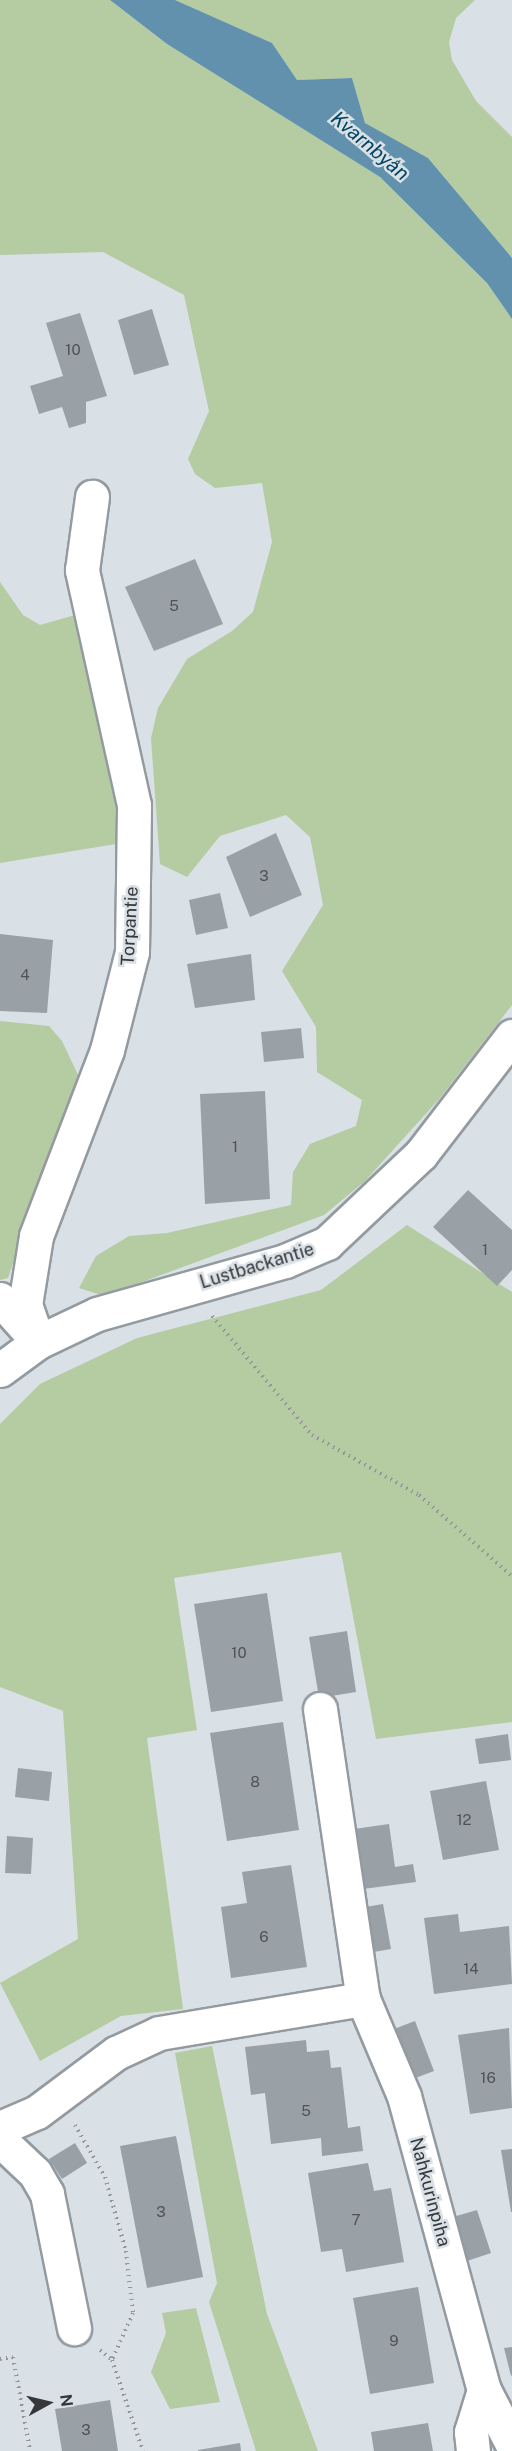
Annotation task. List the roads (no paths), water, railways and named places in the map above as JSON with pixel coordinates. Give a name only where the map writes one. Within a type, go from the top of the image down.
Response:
[{"type":"street","name":"Torpantie","points":[[38,1342],[25,1305],[36,1236],[107,1050],[132,952],[134,805],[82,570],[92,497]]},
{"type":"street","name":"Lustbackantie","points":[[0,1370],[38,1342],[97,1314],[285,1261],[327,1243],[422,1154],[512,1036]]},
{"type":"street","points":[[0,1299],[38,1342]]},
{"type":"street","name":"Nahkurinpiha","points":[[320,1709],[363,1999],[404,2096],[484,2390],[512,2444]]},
{"type":"street","points":[[0,2128],[37,2112],[116,2053],[159,2033],[363,1999]]},
{"type":"street","points":[[0,2140],[35,2173],[47,2194],[74,2328]]},
{"type":"street","points":[[473,2451],[471,2432],[484,2390]]},
{"type":"water","name":"Kvarnbyån","points":[[110,0],[175,0],[272,43],[297,80],[352,78],[365,123],[428,158],[512,258],[512,319],[487,283],[380,177],[167,44]]}]
